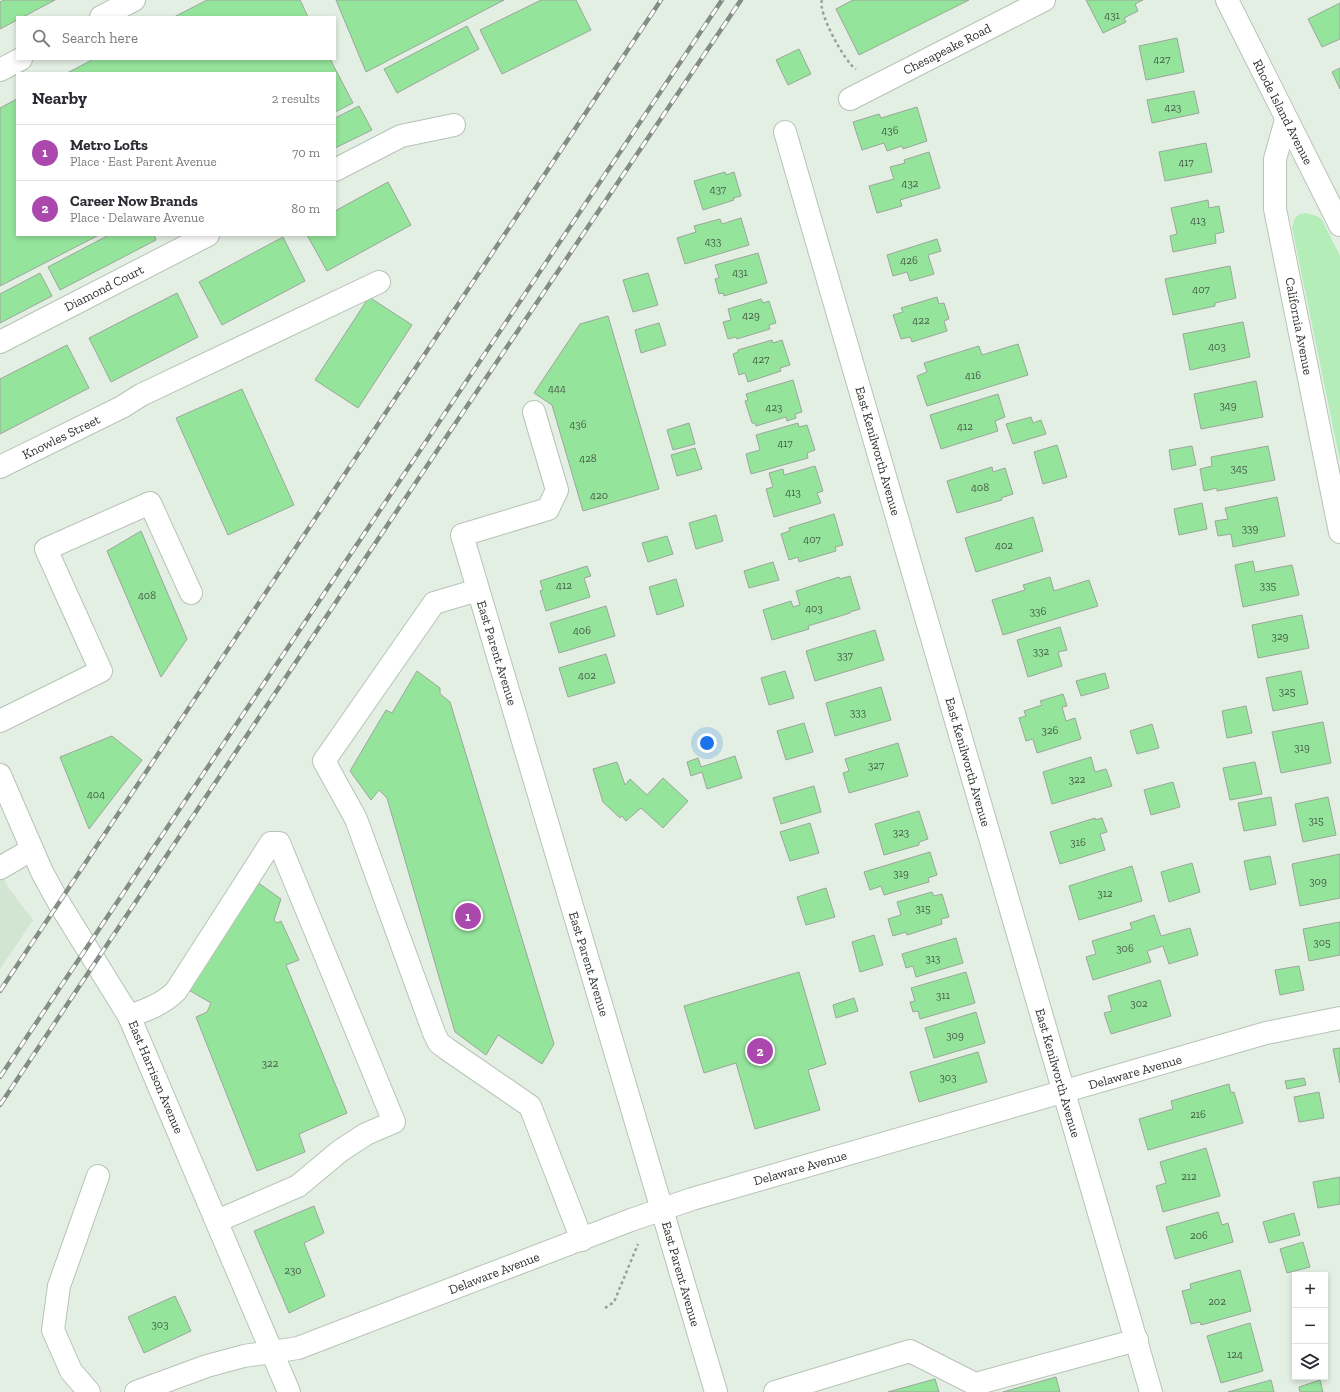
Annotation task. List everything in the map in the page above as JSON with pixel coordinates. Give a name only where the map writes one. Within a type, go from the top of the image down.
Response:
[{"type":"street","points":[[103,16],[134,0]]},
{"type":"street","name":"Chesapeake Road","points":[[850,99],[1044,0]]},
{"type":"street","name":"Rhode Island Avenue","points":[[1227,0],[1340,225]]},
{"type":"street","points":[[0,70],[18,60]]},
{"type":"street","name":"California Avenue","points":[[1286,120],[1275,159],[1275,209],[1340,532]]},
{"type":"street","points":[[336,169],[401,136],[454,125]]},
{"type":"street","name":"East Kenilworth Avenue","points":[[785,132],[1151,1392]]},
{"type":"street","name":"Diamond Court","points":[[0,342],[206,236]]},
{"type":"street","name":"Knowles Street","points":[[0,467],[122,407],[141,395],[379,282]]},
{"type":"street","name":"East Parent Avenue","points":[[534,412],[557,490],[548,509],[462,536],[716,1392]]},
{"type":"street","points":[[0,721],[102,671],[46,550],[150,503],[191,593]]},
{"type":"street","points":[[478,590],[434,603],[324,761],[356,819],[434,1033],[439,1043],[530,1106],[582,1240]]},
{"type":"street","name":"East Harrison Avenue","points":[[0,774],[31,850],[59,903],[130,1016],[289,1392]]},
{"type":"street","points":[[130,1016],[154,1007],[169,998],[176,991],[271,842],[279,843],[394,1122],[366,1134],[346,1147],[298,1186],[217,1221]]},
{"type":"street","points":[[0,868],[31,850]]},
{"type":"street","name":"Delaware Avenue","points":[[136,1392],[208,1366],[244,1356],[298,1348],[662,1209],[1266,1033],[1340,1018]]},
{"type":"street","points":[[89,1392],[71,1371],[53,1330],[59,1286],[98,1176]]},
{"type":"street","points":[[775,1392],[910,1352],[975,1384],[1137,1340]]},
{"type":"path","points":[[822,0],[822,11],[844,55],[851,66],[860,71]]},
{"type":"path","points":[[605,1308],[614,1302],[638,1244]]},
{"type":"shaded area","points":[[0,868],[7,886],[33,920],[0,969]]},
{"type":"green space","points":[[1306,213],[1317,216],[1322,220],[1340,256],[1340,461],[1292,227],[1295,218],[1300,214]]},
{"type":"building","points":[[4,0],[55,0],[25,16],[16,16],[16,21],[0,29],[0,2]]},
{"type":"building","points":[[207,0],[300,0],[308,16],[176,16]]},
{"type":"building","points":[[336,0],[504,0],[366,72]]},
{"type":"building","points":[[541,0],[576,0],[591,30],[502,74],[480,30]]},
{"type":"building","points":[[853,0],[969,0],[859,55],[836,9]]},
{"type":"building","points":[[1086,0],[1143,0],[1135,4],[1138,11],[1124,18],[1126,22],[1103,33]]},
{"type":"building","points":[[1340,3],[1340,39],[1322,47],[1308,19]]},
{"type":"building","points":[[467,26],[479,49],[397,93],[384,69]]},
{"type":"building","points":[[1177,38],[1184,72],[1146,80],[1139,46]]},
{"type":"building","points":[[799,49],[811,74],[788,85],[776,60]]},
{"type":"building","points":[[92,60],[331,60],[353,103],[336,112],[336,72],[69,72]]},
{"type":"building","points":[[1340,68],[1340,89],[1332,72]]},
{"type":"building","points":[[1194,91],[1199,113],[1152,123],[1147,100]]},
{"type":"building","points":[[16,100],[16,236],[97,236],[0,286],[0,108]]},
{"type":"building","points":[[359,106],[372,130],[336,148],[336,118]]},
{"type":"building","points":[[917,107],[927,141],[903,149],[902,146],[887,151],[884,143],[862,150],[853,122],[879,114],[881,118]]},
{"type":"building","points":[[1206,143],[1212,172],[1165,181],[1159,152]]},
{"type":"building","points":[[929,152],[940,188],[900,200],[902,206],[877,213],[869,186],[894,179],[890,167],[905,163],[904,160]]},
{"type":"building","points":[[725,172],[726,175],[734,172],[741,196],[733,198],[734,200],[703,210],[694,181]]},
{"type":"building","points":[[388,182],[411,225],[327,271],[308,236],[336,236],[336,210]]},
{"type":"building","points":[[1208,200],[1209,208],[1219,206],[1224,232],[1215,234],[1216,243],[1173,252],[1170,236],[1177,234],[1171,208]]},
{"type":"building","points":[[741,218],[749,245],[685,264],[677,238],[696,232],[694,226],[720,219],[722,224]]},
{"type":"building","points":[[107,236],[154,236],[156,240],[60,290],[48,267]]},
{"type":"building","points":[[283,237],[305,281],[222,325],[199,282]]},
{"type":"building","points":[[937,239],[941,251],[928,255],[934,274],[910,281],[907,272],[893,276],[887,255]]},
{"type":"building","points":[[758,253],[767,283],[724,296],[723,293],[719,294],[715,279],[719,278],[715,265]]},
{"type":"building","points":[[1230,266],[1236,298],[1215,303],[1215,306],[1173,315],[1165,279]]},
{"type":"building","points":[[40,273],[52,296],[0,323],[0,294]]},
{"type":"building","points":[[648,273],[658,305],[633,312],[623,280]]},
{"type":"building","points":[[177,293],[198,337],[111,382],[89,338]]},
{"type":"building","points":[[369,297],[412,325],[358,408],[315,380]]},
{"type":"building","points":[[937,297],[939,304],[944,303],[949,319],[944,321],[947,331],[912,342],[910,337],[901,339],[893,315],[903,312],[901,308]]},
{"type":"building","points":[[761,299],[763,303],[769,301],[776,323],[769,325],[770,329],[737,339],[736,337],[728,339],[723,322],[731,320],[728,309]]},
{"type":"building","points":[[608,316],[659,489],[583,511],[552,405],[534,393],[580,324]]},
{"type":"building","points":[[1243,322],[1250,357],[1190,370],[1183,334]]},
{"type":"building","points":[[659,323],[666,345],[641,353],[635,330]]},
{"type":"building","points":[[772,340],[773,343],[782,340],[790,365],[780,368],[781,371],[748,382],[745,373],[739,375],[733,354],[738,352],[738,350]]},
{"type":"building","points":[[1018,344],[1028,375],[927,406],[917,376],[927,372],[924,363],[979,346],[982,355]]},
{"type":"building","points":[[67,345],[89,388],[0,434],[0,379]]},
{"type":"building","points":[[793,380],[802,412],[795,414],[796,418],[787,421],[786,417],[756,426],[755,423],[752,423],[745,401],[748,400],[746,394]]},
{"type":"building","points":[[1256,381],[1263,417],[1201,429],[1194,394]]},
{"type":"building","points":[[242,389],[294,505],[228,535],[176,418]]},
{"type":"building","points":[[998,394],[1005,417],[995,421],[998,431],[941,449],[930,415]]},
{"type":"building","points":[[1031,417],[1033,423],[1041,420],[1046,434],[1013,444],[1006,424]]},
{"type":"building","points":[[689,423],[695,444],[673,450],[667,430]]},
{"type":"building","points":[[798,423],[799,427],[807,425],[815,450],[807,453],[808,458],[751,474],[746,454],[760,450],[756,435]]},
{"type":"building","points":[[1057,445],[1067,477],[1043,484],[1034,452]]},
{"type":"building","points":[[1192,446],[1196,465],[1172,470],[1169,450]]},
{"type":"building","points":[[1268,446],[1275,480],[1217,491],[1217,488],[1204,491],[1200,469],[1212,466],[1211,457]]},
{"type":"building","points":[[695,448],[702,469],[677,476],[671,455]]},
{"type":"building","points":[[815,466],[823,491],[817,493],[821,503],[774,517],[766,489],[773,487],[769,473],[783,469],[784,475]]},
{"type":"building","points":[[992,467],[993,472],[1005,468],[1013,494],[1001,498],[1002,500],[957,513],[947,481]]},
{"type":"building","points":[[1277,497],[1285,536],[1233,547],[1231,534],[1218,536],[1215,521],[1228,519],[1225,508]]},
{"type":"building","points":[[1202,503],[1207,529],[1179,535],[1174,509]]},
{"type":"building","points":[[834,514],[843,545],[835,547],[836,551],[799,562],[798,557],[789,560],[781,534],[790,531],[789,528]]},
{"type":"building","points":[[716,515],[723,541],[696,549],[689,523]]},
{"type":"building","points":[[1033,517],[1043,551],[976,572],[965,538]]},
{"type":"building","points":[[141,531],[187,639],[161,677],[107,551]]},
{"type":"building","points":[[667,536],[673,554],[648,562],[642,543]]},
{"type":"building","points":[[1253,561],[1255,572],[1292,565],[1299,595],[1243,607],[1235,565]]},
{"type":"building","points":[[773,562],[779,580],[749,588],[744,571]]},
{"type":"building","points":[[587,566],[591,576],[584,578],[590,597],[546,611],[540,591],[543,590],[540,581]]},
{"type":"building","points":[[850,576],[860,609],[808,626],[809,629],[772,640],[763,610],[791,601],[793,607],[800,605],[796,591],[839,577],[840,579]]},
{"type":"building","points":[[1050,577],[1054,591],[1089,580],[1098,606],[1003,635],[992,600],[1025,590],[1023,585]]},
{"type":"building","points":[[676,579],[684,606],[657,615],[649,587]]},
{"type":"building","points":[[606,606],[615,636],[559,653],[550,623]]},
{"type":"building","points":[[1302,615],[1309,648],[1258,658],[1252,625]]},
{"type":"building","points":[[1060,627],[1067,650],[1058,652],[1062,666],[1028,677],[1017,640]]},
{"type":"building","points":[[875,630],[884,660],[815,681],[806,651]]},
{"type":"building","points":[[606,654],[615,683],[568,697],[559,668]]},
{"type":"building","points":[[417,671],[440,688],[440,694],[450,702],[554,1044],[542,1064],[498,1035],[486,1055],[455,1032],[387,798],[379,790],[371,800],[350,771],[386,710],[392,713]]},
{"type":"building","points":[[785,671],[794,698],[769,705],[761,678]]},
{"type":"building","points":[[1301,671],[1308,704],[1273,711],[1266,678]]},
{"type":"building","points":[[1105,673],[1109,688],[1081,696],[1076,681]]},
{"type":"building","points":[[881,687],[891,720],[835,736],[826,703]]},
{"type":"building","points":[[1063,694],[1067,706],[1062,707],[1066,721],[1075,718],[1081,739],[1037,753],[1033,739],[1026,741],[1019,718],[1026,716],[1024,711],[1042,705],[1040,701]]},
{"type":"building","points":[[1246,706],[1252,733],[1227,738],[1222,711]]},
{"type":"building","points":[[1323,722],[1331,763],[1281,773],[1272,732]]},
{"type":"building","points":[[804,723],[813,752],[786,760],[777,731]]},
{"type":"building","points":[[1152,724],[1159,748],[1137,754],[1130,731]]},
{"type":"building","points":[[112,736],[142,760],[89,829],[60,757]]},
{"type":"building","points":[[898,743],[908,776],[849,793],[843,773],[849,771],[845,759]]},
{"type":"building","points":[[735,756],[742,778],[707,789],[702,772],[691,776],[687,762],[698,758],[701,767]]},
{"type":"building","points":[[1091,757],[1095,772],[1106,769],[1112,786],[1052,804],[1043,772]]},
{"type":"building","points":[[617,762],[625,785],[630,779],[647,795],[663,778],[688,801],[663,828],[641,808],[626,821],[622,816],[620,818],[603,802],[593,769]]},
{"type":"building","points":[[1255,762],[1262,794],[1230,800],[1223,768]]},
{"type":"building","points":[[1173,782],[1180,807],[1151,815],[1144,790]]},
{"type":"building","points":[[814,786],[821,812],[781,824],[773,798]]},
{"type":"building","points":[[1271,797],[1276,825],[1244,831],[1238,803]]},
{"type":"building","points":[[1328,797],[1336,835],[1303,842],[1295,804]]},
{"type":"building","points":[[919,811],[928,839],[919,842],[919,845],[884,855],[875,824]]},
{"type":"building","points":[[1095,818],[1095,820],[1102,818],[1107,832],[1100,834],[1105,850],[1060,864],[1050,832]]},
{"type":"building","points":[[810,823],[819,853],[790,861],[780,832]]},
{"type":"building","points":[[930,852],[937,875],[928,878],[929,882],[884,895],[881,886],[870,890],[864,872]]},
{"type":"building","points":[[1340,854],[1340,898],[1300,906],[1292,864]]},
{"type":"building","points":[[1270,856],[1276,884],[1250,890],[1244,861]]},
{"type":"building","points":[[1192,863],[1200,892],[1169,902],[1161,872]]},
{"type":"building","points":[[1132,866],[1142,901],[1079,920],[1069,886]]},
{"type":"building","points":[[257,882],[281,899],[274,920],[277,923],[281,921],[299,960],[286,965],[347,1113],[299,1134],[305,1152],[257,1171],[196,1017],[207,1012],[211,1003],[187,989]]},
{"type":"building","points":[[826,888],[835,917],[806,925],[797,897]]},
{"type":"building","points":[[932,892],[934,896],[942,894],[949,917],[941,919],[942,924],[907,935],[906,932],[893,936],[888,919],[901,915],[897,902]]},
{"type":"building","points":[[1154,915],[1161,936],[1190,928],[1198,955],[1169,964],[1163,946],[1147,951],[1151,962],[1093,980],[1086,957],[1096,954],[1092,941],[1132,929],[1130,923]]},
{"type":"building","points":[[1340,922],[1340,955],[1309,961],[1303,929]]},
{"type":"building","points":[[874,935],[883,965],[860,972],[852,942]]},
{"type":"building","points":[[956,938],[963,963],[916,977],[913,966],[906,968],[902,954]]},
{"type":"building","points":[[1299,966],[1304,990],[1280,995],[1275,970]]},
{"type":"building","points":[[799,972],[826,1064],[808,1070],[820,1110],[755,1129],[736,1063],[704,1073],[684,1006]]},
{"type":"building","points":[[966,972],[975,1003],[920,1019],[918,1011],[913,1012],[910,1002],[915,1001],[911,988]]},
{"type":"building","points":[[1160,980],[1171,1016],[1111,1034],[1104,1013],[1112,1011],[1108,996]]},
{"type":"building","points":[[854,998],[858,1011],[836,1018],[833,1005]]},
{"type":"building","points":[[976,1012],[985,1043],[934,1058],[925,1028]]},
{"type":"building","points":[[1340,1048],[1340,1083],[1333,1049]]},
{"type":"building","points":[[978,1052],[987,1082],[919,1102],[910,1072]]},
{"type":"building","points":[[1304,1078],[1306,1085],[1287,1089],[1285,1081]]},
{"type":"building","points":[[1229,1084],[1231,1093],[1234,1092],[1243,1123],[1148,1150],[1139,1119],[1173,1109],[1171,1101]]},
{"type":"building","points":[[1319,1092],[1324,1118],[1299,1122],[1294,1097]]},
{"type":"building","points":[[1206,1148],[1220,1196],[1163,1212],[1156,1186],[1166,1183],[1160,1162]]},
{"type":"building","points":[[1340,1177],[1340,1204],[1318,1208],[1313,1182]]},
{"type":"building","points":[[314,1206],[324,1233],[304,1243],[325,1296],[289,1313],[254,1231]]},
{"type":"building","points":[[1218,1212],[1222,1225],[1228,1223],[1233,1242],[1175,1259],[1166,1227]]},
{"type":"building","points":[[1294,1213],[1300,1235],[1269,1243],[1263,1222]]},
{"type":"building","points":[[1303,1242],[1310,1267],[1287,1273],[1280,1249]]},
{"type":"building","points":[[1240,1270],[1251,1311],[1201,1325],[1200,1322],[1191,1324],[1182,1291],[1191,1289],[1190,1284]]},
{"type":"building","points":[[175,1296],[191,1331],[144,1353],[128,1317]]},
{"type":"building","points":[[1250,1323],[1263,1371],[1221,1383],[1207,1336]]},
{"type":"building","points":[[1056,1377],[1060,1392],[1003,1392],[1042,1381]]},
{"type":"building","points":[[935,1379],[939,1392],[888,1392]]},
{"type":"building","points":[[1271,1380],[1274,1392],[1228,1392]]},
{"type":"building","points":[[1320,1380],[1323,1392],[1300,1392],[1299,1387]]},
{"type":"railway","points":[[0,991],[661,0]]},
{"type":"railway","points":[[0,1077],[722,0]]},
{"type":"railway","points":[[0,1105],[453,427],[741,0]]},
{"type":"place","name":"Metro Lofts","points":[[468,916]]},
{"type":"place","name":"Career Now Brands","points":[[760,1051]]}]
